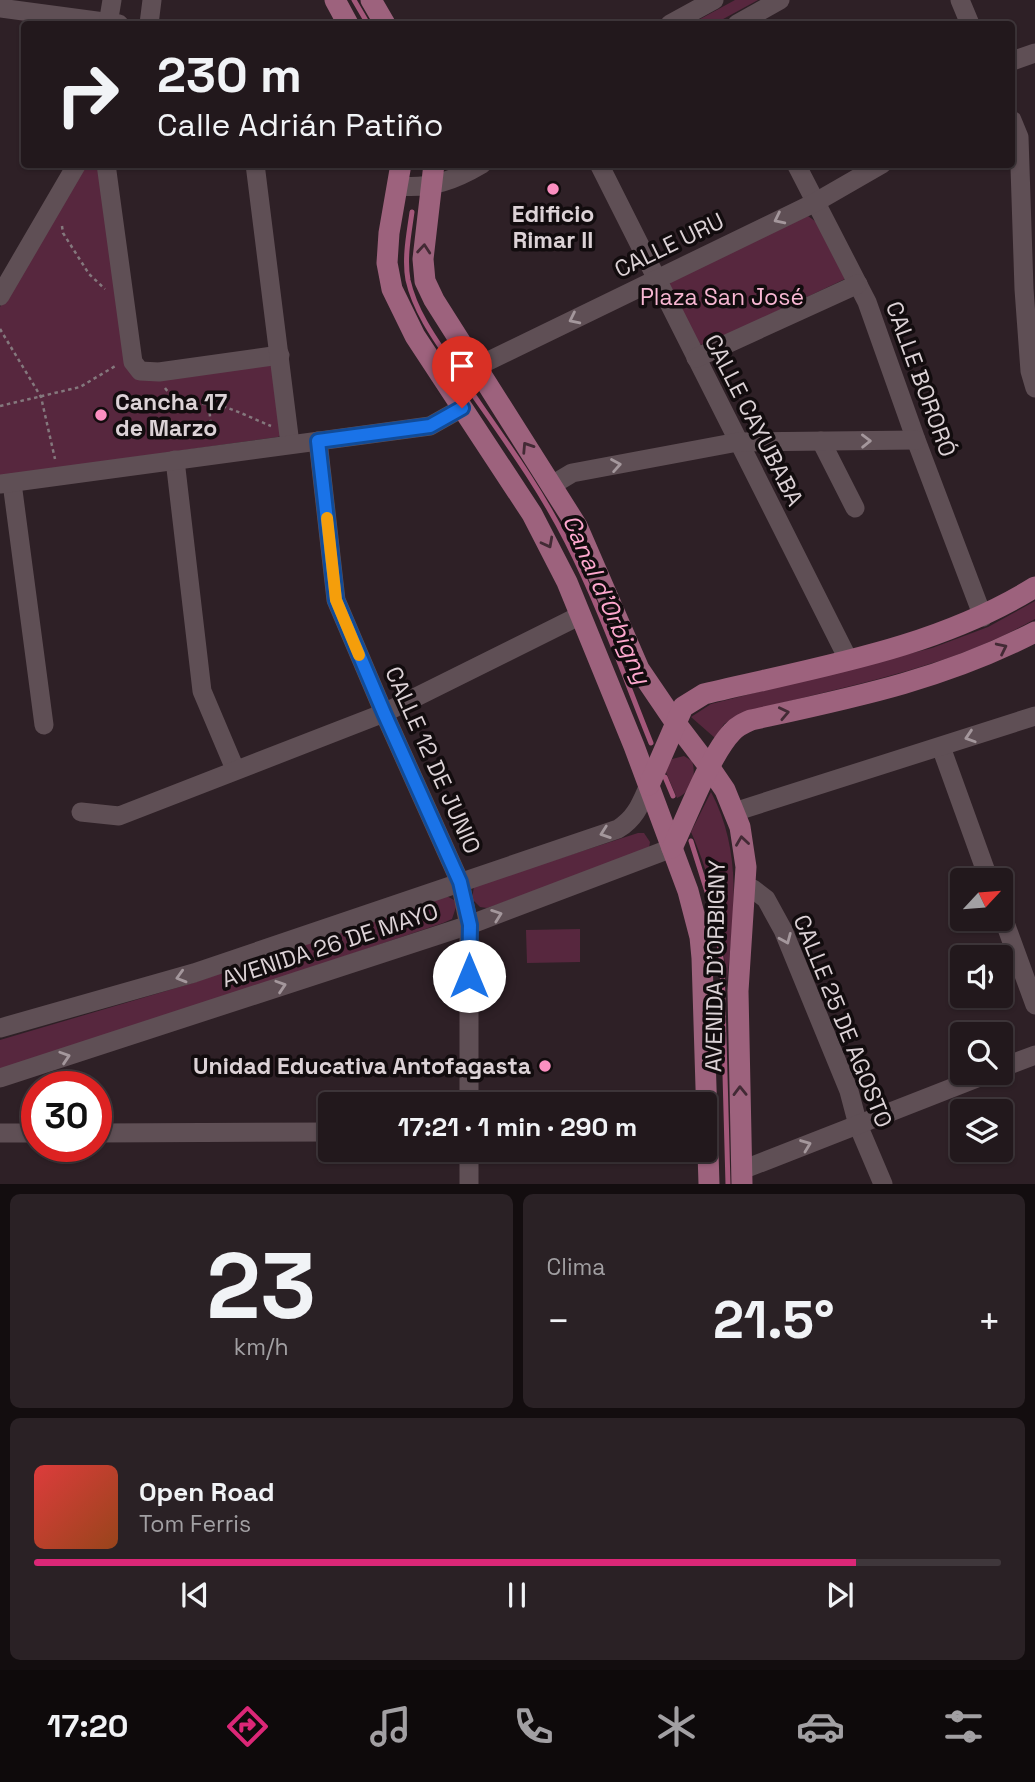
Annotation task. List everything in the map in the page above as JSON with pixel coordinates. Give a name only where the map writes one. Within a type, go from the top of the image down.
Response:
[{"type":"main road","points":[[335,0],[346,21]]},
{"type":"main road","points":[[371,0],[383,21]]},
{"type":"main road","name":"AVENIDA D'ORBIGNY","points":[[401,168],[389,233],[387,263],[392,289],[415,336],[532,513],[550,546],[581,615],[649,785],[695,916],[702,958],[709,1184]]},
{"type":"main road","name":"AVENIDA D'ORBIGNY","points":[[434,168],[423,259],[425,281],[453,333],[577,526],[639,669],[725,790],[734,812],[742,841],[745,888],[738,991],[742,1177]]},
{"type":"main road","points":[[649,785],[682,707],[704,694],[915,642],[983,617],[1035,587]]},
{"type":"main road","points":[[672,848],[710,768],[731,733],[751,720],[915,681],[988,655],[1035,632]]},
{"type":"street","points":[[111,0],[114,21]]},
{"type":"street","points":[[149,21],[152,0]]},
{"type":"street","points":[[676,21],[714,0]]},
{"type":"street","points":[[742,21],[780,0]]},
{"type":"street","points":[[960,0],[969,21]]},
{"type":"street","points":[[0,8],[93,21]]},
{"type":"street","points":[[1015,60],[1035,53]]},
{"type":"street","points":[[1015,128],[1018,137],[1029,286],[1030,371],[1035,388]]},
{"type":"street","points":[[0,296],[74,168]]},
{"type":"street","points":[[107,168],[133,362],[140,371],[159,372],[280,355]]},
{"type":"street","points":[[256,168],[290,444]]},
{"type":"street","points":[[399,186],[432,187],[474,168]]},
{"type":"street","name":"CALLE CAYUBABA","points":[[601,168],[848,659]]},
{"type":"street","name":"CALLE BORORÓ","points":[[798,168],[867,302],[983,617]]},
{"type":"street","name":"CALLE URU","points":[[476,367],[816,202],[876,168]]},
{"type":"street","points":[[696,358],[858,284]]},
{"type":"street","points":[[44,725],[6,484],[430,426],[462,408]]},
{"type":"street","points":[[552,485],[572,473],[738,442],[916,440]]},
{"type":"street","name":"CALLE 12 DE JUNIO","points":[[318,441],[336,600],[460,882],[470,925],[469,1092]]},
{"type":"street","points":[[821,441],[855,508]]},
{"type":"street","points":[[175,460],[202,691],[235,769]]},
{"type":"street","points":[[81,812],[119,816],[384,713],[581,615]]},
{"type":"street","points":[[734,812],[1035,716]]},
{"type":"street","points":[[940,747],[985,868]]},
{"type":"street","name":"AVENIDA 26 DE MAYO","points":[[0,1028],[194,974],[618,829],[636,814],[649,785]]},
{"type":"street","name":"AVENIDA 26 DE MAYO","points":[[0,1078],[470,925],[672,848]]},
{"type":"street","name":"CALLE 25 DE AGOSTO","points":[[745,888],[753,889],[766,899],[783,930],[849,1091],[858,1125],[883,1184]]},
{"type":"street","points":[[1008,931],[1035,1005]]},
{"type":"street","points":[[1013,1063],[1035,1055]]},
{"type":"street","points":[[742,1177],[858,1125],[960,1085]]},
{"type":"street","points":[[112,1133],[318,1132]]},
{"type":"street","points":[[0,1133],[21,1133]]},
{"type":"street","points":[[469,1162],[469,1184]]},
{"type":"path","points":[[57,199],[64,233],[78,258],[89,274],[125,303]]},
{"type":"path","points":[[0,329],[41,397],[58,476]]},
{"type":"path","points":[[0,406],[80,387],[124,360],[133,362]]},
{"type":"path","points":[[159,372],[166,390],[173,397],[191,404],[226,408],[278,429]]},
{"type":"path","points":[[209,406],[214,455]]},
{"type":"green space","points":[[735,0],[758,0],[720,21],[696,21]]},
{"type":"green space","points":[[81,168],[99,168],[127,363],[274,366],[284,432],[278,437],[0,476],[0,307]]},
{"type":"green space","name":"Plaza San José","points":[[808,216],[819,224],[845,279],[705,345],[697,344],[669,286],[672,279]]},
{"type":"green space","points":[[1035,601],[1035,619],[965,652],[891,676],[740,714],[724,724],[715,738],[691,717],[711,704],[932,648],[988,627]]},
{"type":"green space","points":[[684,756],[692,761],[693,777],[686,792],[677,798],[665,770],[672,759]]},
{"type":"green space","points":[[711,792],[728,838],[732,861],[734,885],[727,981],[715,905],[691,832]]},
{"type":"green space","points":[[644,833],[650,842],[649,848],[643,853],[487,908],[480,907],[472,899],[474,886]]},
{"type":"green space","points":[[443,894],[454,900],[456,907],[452,919],[443,923],[0,1070],[0,1040],[193,983]]},
{"type":"green space","points":[[580,929],[580,962],[527,963],[526,930]]},
{"type":"waterway","name":"Canal d'Orbigny","points":[[354,0],[366,21]]},
{"type":"waterway","name":"Canal d'Orbigny","points":[[412,212],[407,246],[407,272],[417,306],[438,343],[556,520],[590,591],[651,743]]},
{"type":"waterway","name":"Canal d'Orbigny","points":[[665,777],[673,796]]},
{"type":"waterway","name":"Canal d'Orbigny","points":[[691,841],[715,917],[722,965],[728,1184]]},
{"type":"slow traffic","points":[[327,518],[336,600],[359,655]]},
{"type":"place","name":"Edificio Rimar II","points":[[553,189]]},
{"type":"place","name":"Cancha 17 de Marzo","points":[[101,415]]},
{"type":"place","name":"Unidad Educativa Antofagasta","points":[[545,1066]]},
{"type":"route","points":[[462,408],[430,426],[318,441],[336,600],[460,882],[470,925],[469,976]]}]
